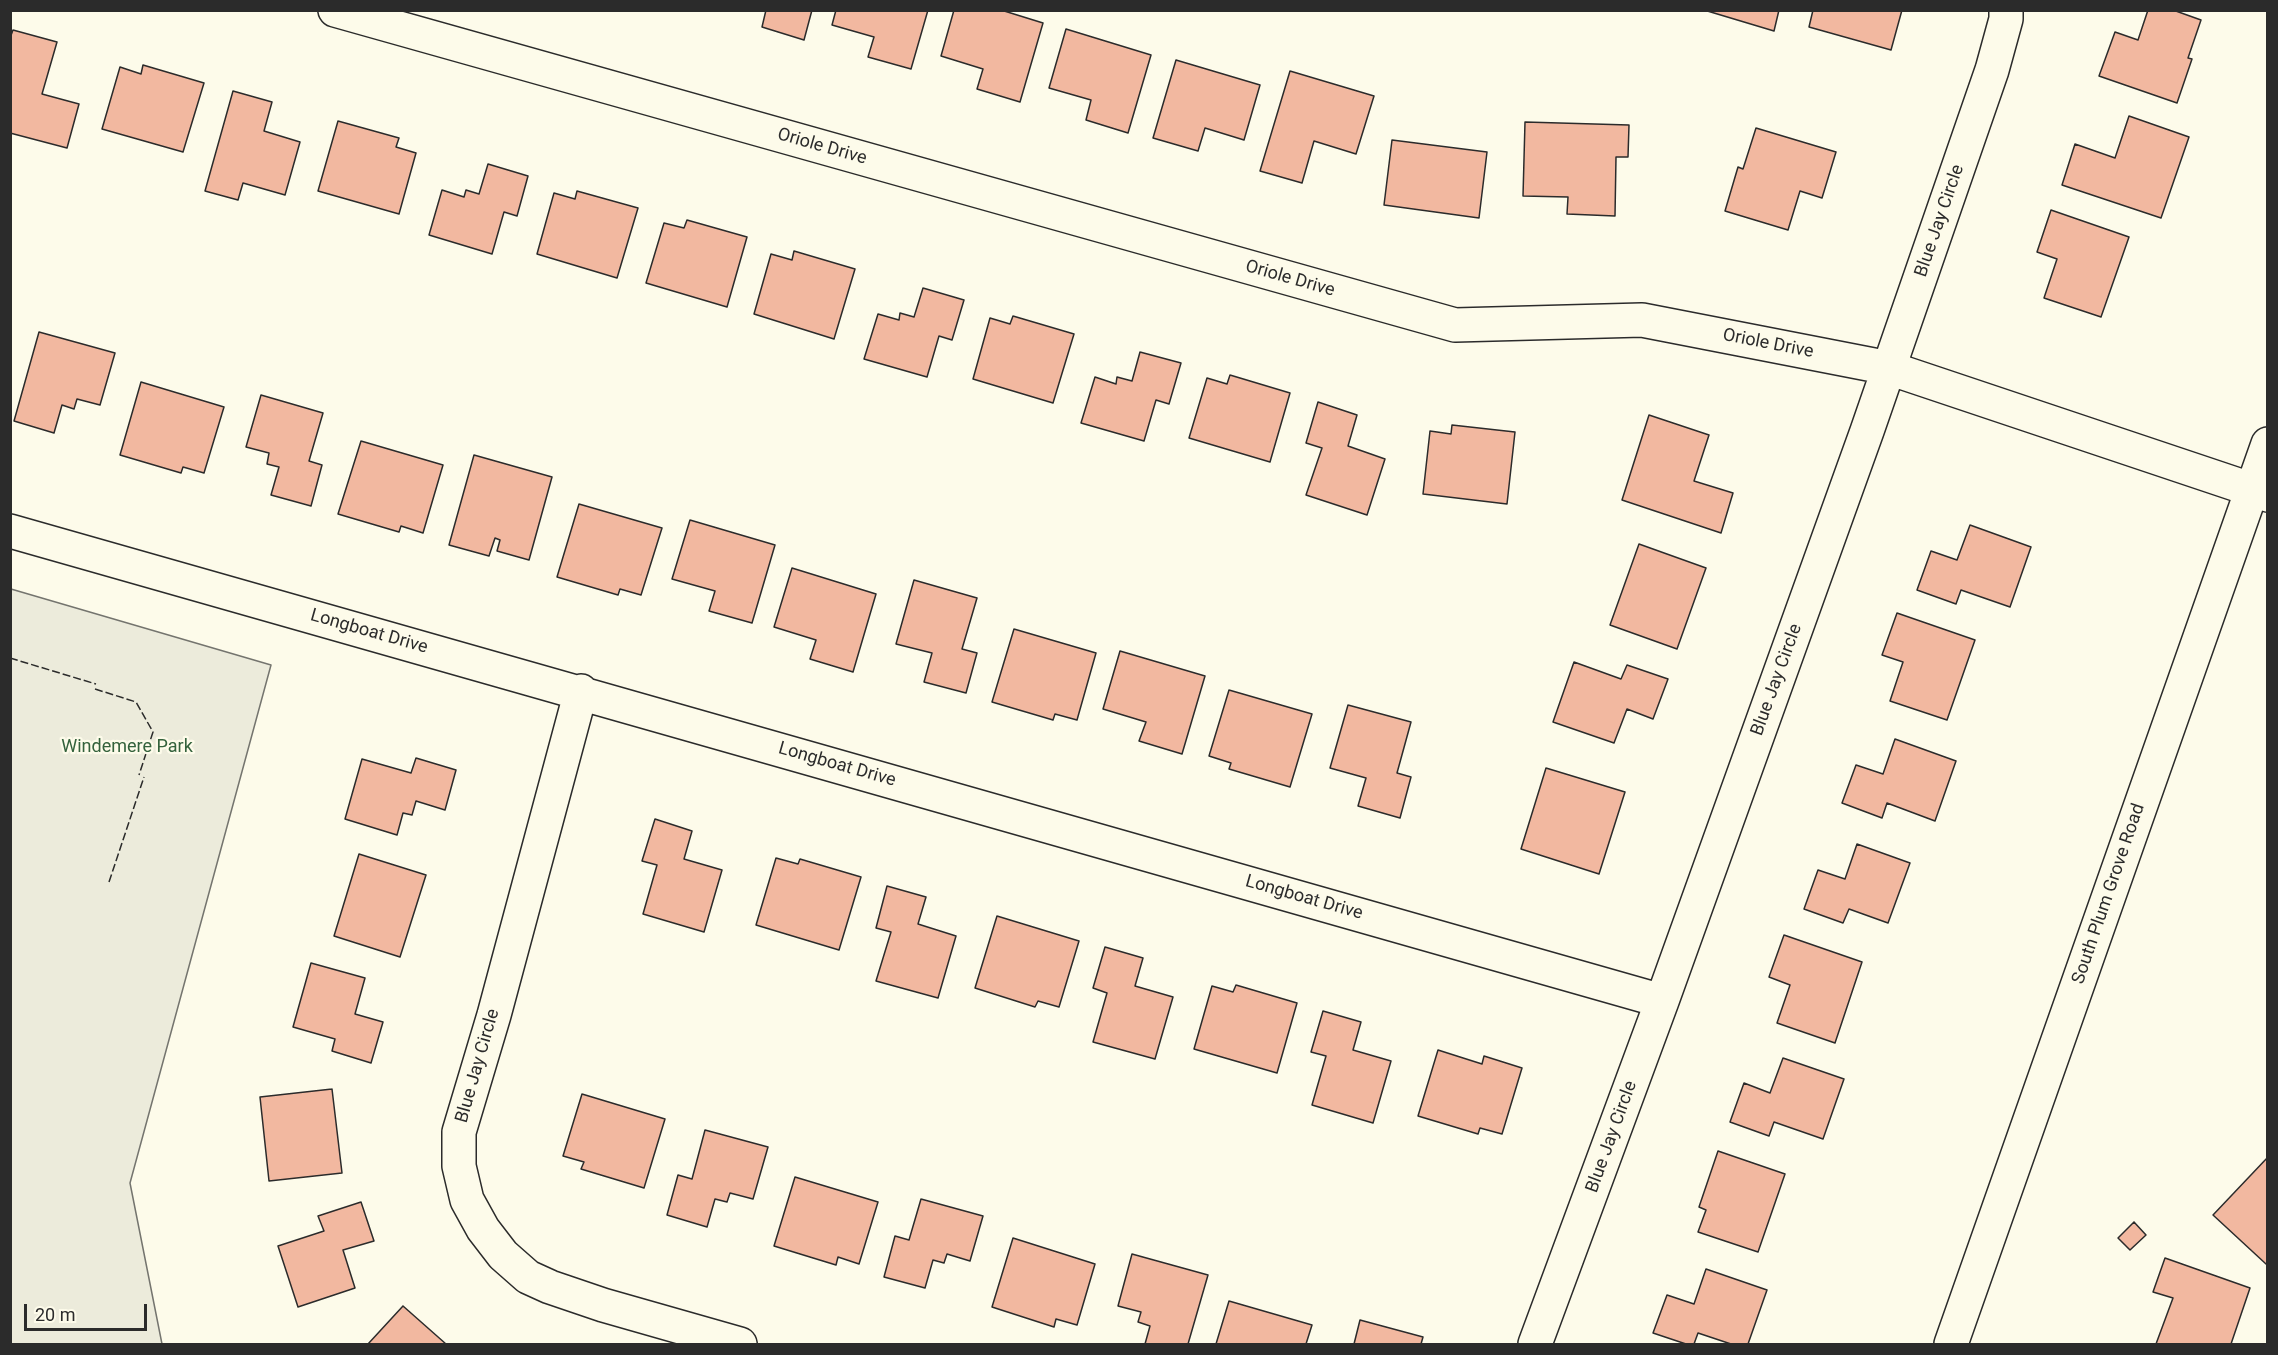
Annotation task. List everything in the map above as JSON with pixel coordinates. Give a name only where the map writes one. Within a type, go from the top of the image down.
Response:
[{"type":"street","name":"Oriole Drive","points":[[335,10],[1455,325],[1642,320],[1889,368],[2259,492]]},
{"type":"street","name":"Blue Jay Circle","points":[[1535,1344],[1662,1001],[1889,368],[1992,70],[2006,19],[2006,10]]},
{"type":"street","name":"South Plum Grove Road","points":[[1951,1344],[2259,492],[2268,444]]},
{"type":"street","name":"Longboat Drive","points":[[10,531],[1662,1001]]},
{"type":"street","name":"Blue Jay Circle","points":[[580,692],[494,1015],[459,1132],[459,1166],[467,1200],[483,1229],[503,1255],[528,1277],[603,1305],[740,1344]]},
{"type":"green space","name":"Windemere Park","points":[[11,589],[271,665],[130,1183],[162,1344],[11,1344]]},
{"type":"building","points":[[766,10],[812,10],[804,40],[762,27]]},
{"type":"building","points":[[836,10],[928,10],[911,69],[868,57],[874,37],[832,25]]},
{"type":"building","points":[[954,10],[1001,10],[1043,23],[1020,102],[977,89],[983,69],[941,56]]},
{"type":"building","points":[[1704,10],[1779,10],[1774,31]]},
{"type":"building","points":[[1813,10],[1902,10],[1891,50],[1809,27]]},
{"type":"building","points":[[2148,10],[2173,10],[2201,20],[2188,58],[2192,59],[2177,103],[2099,76],[2115,32],[2138,40]]},
{"type":"building","points":[[1066,29],[1151,55],[1128,133],[1086,120],[1091,100],[1049,88]]},
{"type":"building","points":[[13,30],[57,42],[42,94],[79,104],[67,148],[10,133],[10,38]]},
{"type":"building","points":[[1176,60],[1260,85],[1244,140],[1205,128],[1198,151],[1153,138]]},
{"type":"building","points":[[143,65],[204,83],[183,152],[102,129],[120,67],[141,74]]},
{"type":"building","points":[[1290,71],[1374,96],[1356,154],[1314,141],[1302,183],[1260,171]]},
{"type":"building","points":[[233,91],[272,102],[264,131],[300,142],[285,195],[243,183],[238,200],[205,191]]},
{"type":"building","points":[[2129,116],[2189,137],[2161,218],[2062,185],[2075,144],[2115,158]]},
{"type":"building","points":[[338,121],[399,138],[396,147],[416,153],[399,214],[318,191]]},
{"type":"building","points":[[1525,122],[1629,125],[1628,157],[1616,157],[1615,216],[1567,214],[1568,197],[1523,196]]},
{"type":"building","points":[[1756,128],[1836,152],[1822,198],[1800,191],[1788,230],[1725,211],[1738,167],[1743,169]]},
{"type":"building","points":[[1392,140],[1487,152],[1479,218],[1384,205]]},
{"type":"building","points":[[488,164],[528,176],[517,216],[504,212],[492,254],[429,235],[442,190],[464,197],[466,190],[479,194]]},
{"type":"building","points":[[577,191],[638,208],[617,278],[537,254],[554,193],[575,199]]},
{"type":"building","points":[[2051,210],[2129,237],[2101,317],[2044,298],[2057,259],[2037,252]]},
{"type":"building","points":[[687,220],[747,237],[727,307],[646,283],[664,223],[684,228]]},
{"type":"building","points":[[794,251],[855,269],[834,339],[754,314],[771,254],[792,260]]},
{"type":"building","points":[[923,288],[964,300],[952,340],[939,336],[927,377],[864,359],[878,314],[899,320],[900,313],[914,317]]},
{"type":"building","points":[[1013,316],[1074,334],[1053,403],[973,379],[990,318],[1010,324]]},
{"type":"building","points":[[39,332],[115,353],[100,405],[77,399],[74,409],[62,405],[54,433],[14,421]]},
{"type":"building","points":[[1140,352],[1181,363],[1169,404],[1156,400],[1144,441],[1081,423],[1095,377],[1116,384],[1117,377],[1132,381]]},
{"type":"building","points":[[1230,375],[1290,393],[1270,462],[1189,438],[1207,378],[1227,384]]},
{"type":"building","points":[[141,382],[224,407],[204,473],[183,467],[181,473],[120,455]]},
{"type":"building","points":[[261,395],[323,413],[309,461],[322,465],[311,506],[271,495],[279,467],[267,464],[269,453],[246,447]]},
{"type":"building","points":[[1318,402],[1357,415],[1348,446],[1385,459],[1367,515],[1306,495],[1322,448],[1306,443]]},
{"type":"building","points":[[1649,415],[1709,435],[1694,481],[1733,493],[1721,533],[1622,500]]},
{"type":"building","points":[[1452,425],[1515,432],[1507,504],[1423,494],[1430,431],[1451,434]]},
{"type":"building","points":[[361,441],[443,465],[423,533],[401,526],[399,532],[338,514]]},
{"type":"building","points":[[474,455],[552,477],[529,560],[497,551],[500,540],[495,538],[489,556],[449,545]]},
{"type":"building","points":[[579,504],[662,528],[641,595],[620,589],[618,595],[557,577]]},
{"type":"building","points":[[690,520],[775,545],[752,623],[709,611],[715,591],[672,579]]},
{"type":"building","points":[[1970,525],[2031,547],[2010,607],[1961,590],[1956,604],[1917,590],[1931,551],[1957,560]]},
{"type":"building","points":[[1639,544],[1706,568],[1677,649],[1610,625]]},
{"type":"building","points":[[792,568],[876,594],[853,672],[810,659],[816,640],[774,627]]},
{"type":"building","points":[[914,580],[977,598],[962,649],[977,653],[966,693],[924,682],[932,653],[896,644]]},
{"type":"building","points":[[1897,613],[1975,640],[1947,720],[1890,701],[1903,662],[1882,655]]},
{"type":"building","points":[[1014,629],[1096,653],[1077,720],[1055,714],[1053,720],[992,702]]},
{"type":"building","points":[[1120,651],[1205,676],[1182,754],[1139,741],[1146,722],[1103,709]]},
{"type":"building","points":[[1574,662],[1621,679],[1627,665],[1668,679],[1653,719],[1627,709],[1614,743],[1553,722]]},
{"type":"building","points":[[1229,690],[1312,714],[1290,787],[1229,769],[1231,763],[1209,756]]},
{"type":"building","points":[[1348,705],[1411,722],[1397,773],[1411,777],[1400,818],[1358,806],[1366,778],[1330,768]]},
{"type":"building","points":[[1895,739],[1956,761],[1935,821],[1887,803],[1882,818],[1842,803],[1856,765],[1883,774]]},
{"type":"building","points":[[416,758],[456,770],[445,810],[416,801],[412,815],[403,813],[397,835],[345,819],[362,759],[411,773]]},
{"type":"building","points":[[1546,768],[1625,792],[1599,874],[1521,849]]},
{"type":"building","points":[[655,819],[692,831],[684,859],[722,870],[704,932],[643,914],[657,865],[642,861]]},
{"type":"building","points":[[1857,844],[1910,863],[1888,923],[1849,909],[1843,923],[1804,909],[1818,870],[1845,879]]},
{"type":"building","points":[[359,854],[426,875],[400,957],[334,936]]},
{"type":"building","points":[[776,858],[798,864],[800,859],[861,877],[839,950],[756,925]]},
{"type":"building","points":[[887,886],[926,897],[918,924],[956,936],[938,998],[876,981],[891,932],[876,928]]},
{"type":"building","points":[[997,916],[1079,941],[1059,1007],[1038,1001],[1035,1007],[975,988]]},
{"type":"building","points":[[1784,935],[1862,962],[1835,1043],[1777,1023],[1790,985],[1769,977]]},
{"type":"building","points":[[1105,947],[1143,958],[1135,986],[1173,997],[1155,1059],[1093,1042],[1107,993],[1093,988]]},
{"type":"building","points":[[311,963],[365,978],[355,1014],[383,1022],[371,1063],[332,1051],[335,1039],[293,1027]]},
{"type":"building","points":[[1236,985],[1297,1003],[1277,1073],[1194,1049],[1212,986],[1233,992]]},
{"type":"building","points":[[1323,1011],[1361,1022],[1353,1050],[1391,1061],[1373,1123],[1312,1105],[1326,1056],[1311,1052]]},
{"type":"building","points":[[1438,1050],[1482,1064],[1484,1056],[1522,1068],[1502,1134],[1480,1128],[1478,1134],[1418,1116]]},
{"type":"building","points":[[1783,1058],[1844,1079],[1823,1139],[1774,1122],[1769,1136],[1730,1122],[1744,1083],[1770,1093]]},
{"type":"building","points":[[332,1089],[342,1173],[269,1181],[260,1097]]},
{"type":"building","points":[[582,1094],[665,1119],[644,1188],[581,1169],[584,1162],[563,1156]]},
{"type":"building","points":[[705,1130],[768,1147],[753,1199],[730,1193],[727,1202],[715,1199],[707,1227],[667,1215],[678,1175],[692,1179]]},
{"type":"building","points":[[1718,1151],[1785,1174],[1758,1252],[1698,1232],[1706,1210],[1699,1207]]},
{"type":"building","points":[[2268,1157],[2268,1262],[2266,1264],[2213,1215]]},
{"type":"building","points":[[795,1177],[878,1202],[859,1264],[838,1257],[836,1265],[774,1246]]},
{"type":"building","points":[[921,1199],[983,1216],[970,1261],[947,1254],[944,1263],[933,1260],[925,1288],[884,1277],[895,1236],[909,1240]]},
{"type":"building","points":[[361,1202],[374,1241],[343,1250],[355,1288],[298,1307],[278,1246],[324,1231],[318,1216]]},
{"type":"building","points":[[2134,1222],[2146,1235],[2130,1250],[2118,1238]]},
{"type":"building","points":[[1013,1238],[1095,1264],[1077,1325],[1056,1319],[1054,1327],[992,1307]]},
{"type":"building","points":[[1132,1254],[1208,1275],[1188,1344],[1145,1344],[1150,1326],[1138,1322],[1141,1312],[1118,1306]]},
{"type":"building","points":[[2165,1258],[2250,1288],[2231,1344],[2156,1344],[2173,1298],[2153,1292]]},
{"type":"building","points":[[1706,1269],[1767,1290],[1748,1344],[1731,1344],[1698,1333],[1694,1344],[1686,1344],[1653,1333],[1667,1295],[1694,1304]]},
{"type":"building","points":[[1229,1301],[1312,1325],[1306,1344],[1216,1344]]},
{"type":"building","points":[[403,1306],[446,1344],[368,1344]]},
{"type":"building","points":[[1360,1320],[1423,1337],[1421,1344],[1354,1344]]},
{"type":"fence","points":[[10,658],[96,684]]},
{"type":"fence","points":[[95,689],[136,702],[153,732],[139,775]]},
{"type":"fence","points":[[109,882],[144,777]]}]
